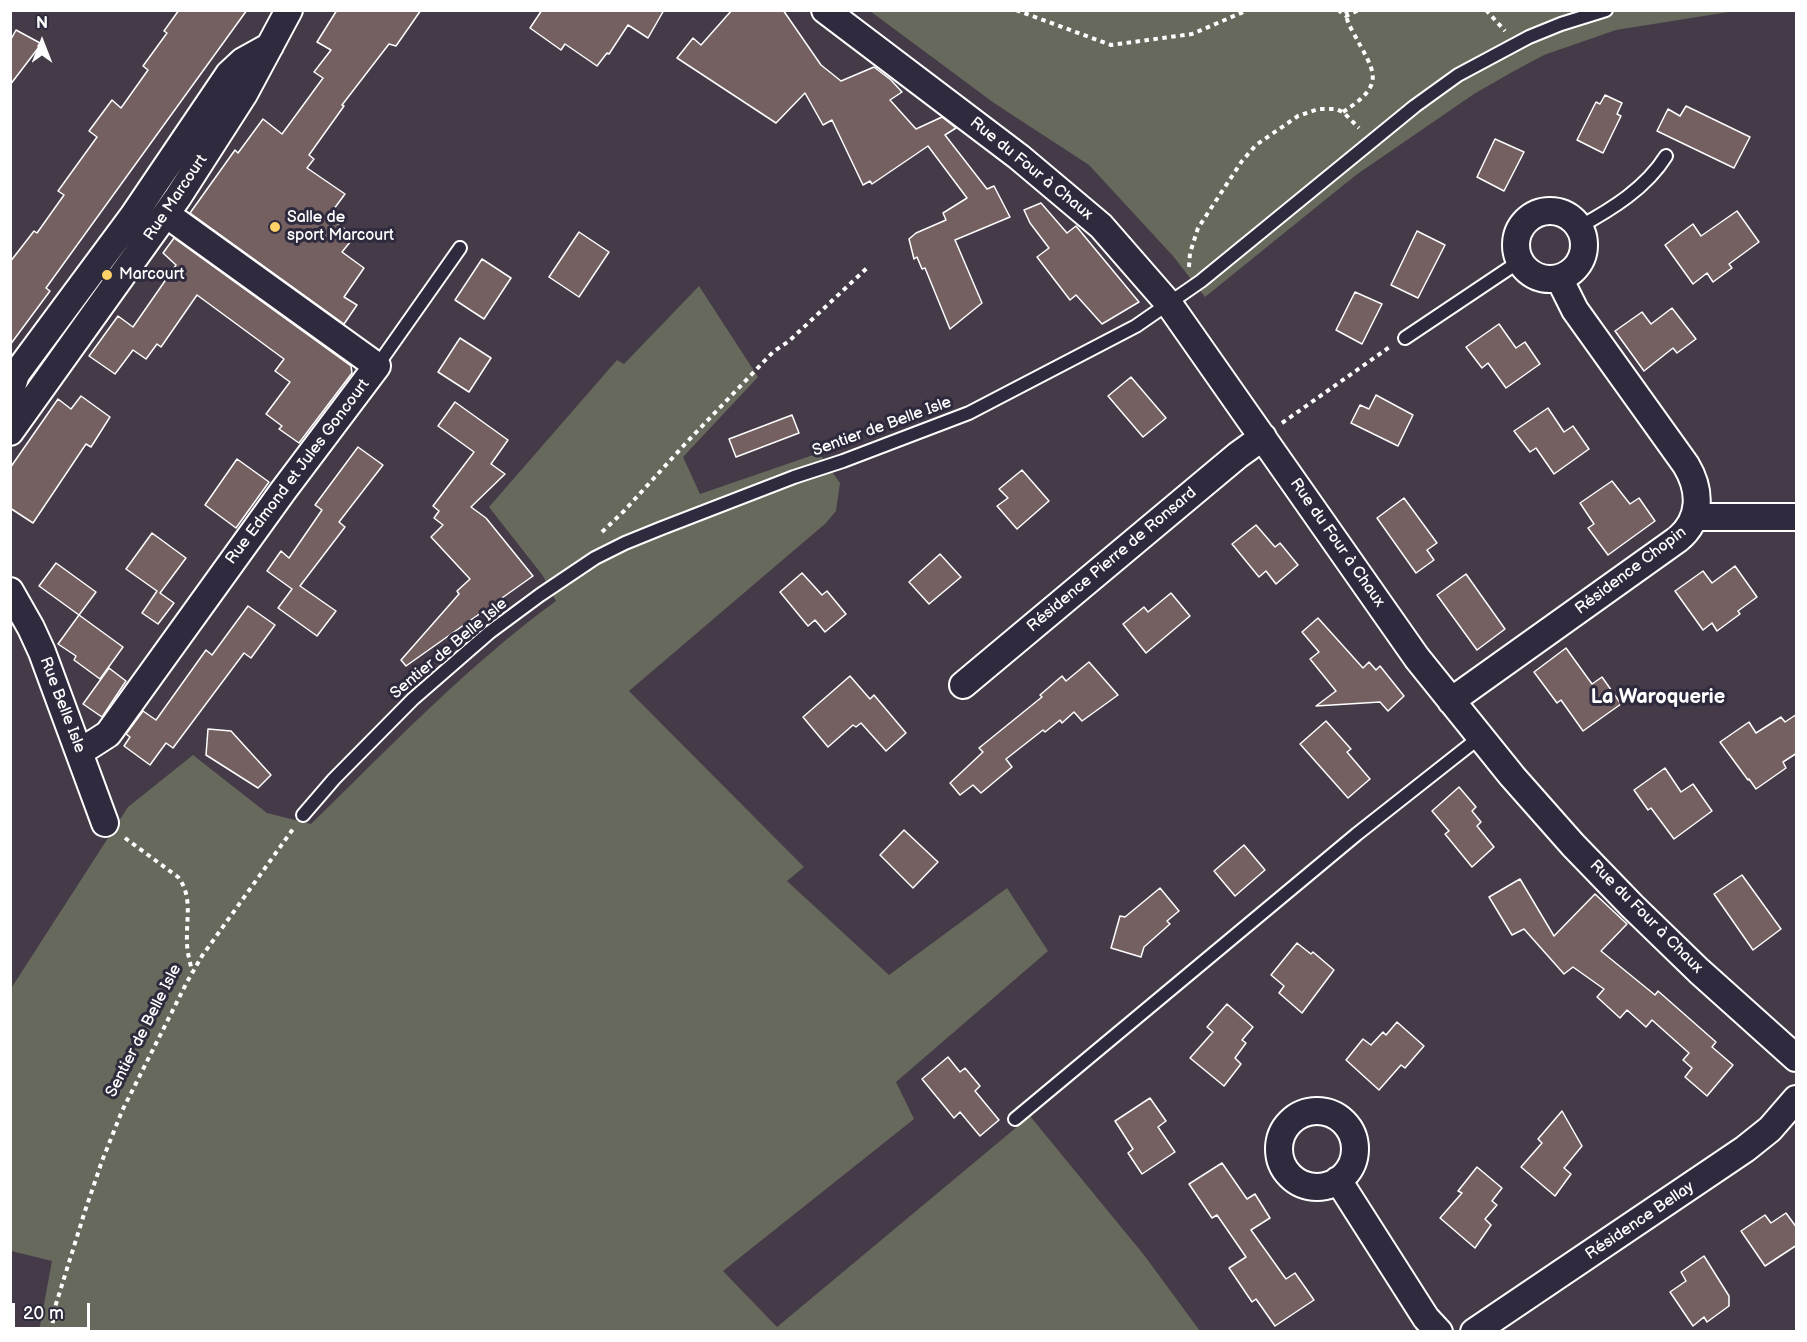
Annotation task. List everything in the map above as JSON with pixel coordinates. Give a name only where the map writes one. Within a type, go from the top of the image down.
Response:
[{"type":"street","name":"Rue Marcourt","points":[[10,432],[166,214],[234,110],[289,10]]},
{"type":"street","name":"Rue du Four à Chaux","points":[[825,10],[1019,157],[1077,204],[1177,298],[1263,436],[1417,658],[1480,737],[1562,833],[1632,906],[1699,971],[1797,1058]]},
{"type":"street","name":"Rue Marcourt","points":[[10,393],[16,374],[133,216],[229,74],[243,61],[270,46]]},
{"type":"street","points":[[1552,211],[1561,213],[1579,227],[1584,241],[1582,255],[1572,271],[1559,278],[1549,279],[1534,275],[1520,261],[1516,247],[1518,233],[1533,215],[1552,211]]},
{"type":"street","name":"Rue Edmond et Jules Goncourt","points":[[80,752],[108,734],[283,490],[377,366],[166,214]]},
{"type":"street","name":"Résidence Chopin","points":[[1451,701],[1678,539],[1691,526],[1695,517],[1696,491],[1691,474],[1575,310],[1559,278]]},
{"type":"street","name":"Résidence Pierre de Ronsard","points":[[963,685],[1263,436]]},
{"type":"street","points":[[1695,517],[1797,517]]},
{"type":"street","name":"Rue Belle Isle","points":[[10,591],[34,634],[105,823]]},
{"type":"street","name":"Résidence Bellay","points":[[1474,1332],[1745,1149],[1770,1129],[1797,1099]]},
{"type":"street","points":[[1338,1180],[1426,1318],[1438,1332]]},
{"type":"lane","name":"Sentier de Belle Isle","points":[[303,815],[385,726],[450,666],[540,595],[601,555],[662,528],[969,413],[1136,326],[1177,298],[1415,106],[1458,75],[1514,44],[1552,27],[1606,10]]},
{"type":"lane","points":[[1579,227],[1623,201],[1655,171],[1666,156]]},
{"type":"lane","points":[[377,366],[460,248]]},
{"type":"lane","points":[[1405,338],[1520,261]]},
{"type":"lane","points":[[1016,1119],[1357,834],[1480,737]]},
{"type":"path","points":[[1016,10],[1111,45],[1192,34],[1248,10]]},
{"type":"path","points":[[1338,10],[1346,16]]},
{"type":"path","points":[[1343,112],[1367,95],[1373,78],[1368,58],[1351,30],[1346,16],[1347,10]]},
{"type":"path","points":[[1346,16],[1359,10]]},
{"type":"path","points":[[1486,10],[1514,44]]},
{"type":"path","points":[[1177,298],[1198,228],[1248,153],[1266,137],[1307,112],[1328,108],[1343,112],[1350,117],[1371,142]]},
{"type":"path","points":[[598,536],[631,504],[773,352],[789,341],[867,268]]},
{"type":"path","points":[[1263,436],[1405,338]]},
{"type":"path","name":"Sentier de Belle Isle","points":[[51,1332],[60,1288],[102,1161],[127,1101],[192,972],[303,815]]},
{"type":"path","points":[[105,823],[167,868],[184,885],[188,904],[187,949],[192,972]]},
{"type":"green space","points":[[870,11],[1735,11],[1616,30],[1544,55],[1514,71],[1474,94],[1356,175],[1205,297],[1173,256],[1089,165],[994,103]]},
{"type":"green space","points":[[699,286],[758,377],[683,457],[700,494],[819,453],[840,483],[836,511],[826,523],[629,691],[804,867],[787,881],[889,975],[1007,888],[1048,951],[896,1082],[914,1119],[723,1271],[777,1327],[1030,1116],[1144,1255],[1200,1331],[39,1331],[52,1261],[11,1251],[10,990],[128,807],[193,755],[267,813],[311,824],[460,680],[491,652],[556,601],[543,576],[489,507],[617,360],[624,364]]},
{"type":"building","points":[[179,10],[247,10],[46,288],[50,291],[10,345],[10,262],[34,231],[37,233],[64,195],[58,191],[97,137],[89,131],[112,100],[121,108],[148,70],[143,66],[167,33],[164,31]]},
{"type":"building","points":[[337,10],[421,10],[396,46],[389,44],[342,105],[344,106],[309,155],[314,159],[307,168],[345,194],[328,217],[355,236],[342,252],[364,268],[344,297],[357,305],[344,324],[190,213],[235,150],[238,153],[263,119],[282,134],[323,78],[314,72],[331,50],[317,42]]},
{"type":"building","points":[[542,10],[664,10],[648,38],[628,25],[609,54],[607,53],[597,66],[565,44],[561,50],[530,28]]},
{"type":"building","points":[[732,10],[783,10],[821,65],[841,81],[874,67],[902,92],[890,100],[916,129],[942,117],[956,128],[945,135],[987,189],[994,186],[1010,217],[955,240],[982,303],[950,329],[925,268],[922,269],[917,257],[914,259],[909,239],[916,233],[946,220],[943,213],[967,198],[928,146],[872,184],[870,181],[863,185],[832,120],[823,125],[805,93],[776,123],[677,58],[693,38],[701,45]]},
{"type":"building","points":[[16,30],[40,43],[10,85],[10,41]]},
{"type":"building","points":[[1605,95],[1622,103],[1617,114],[1621,116],[1603,153],[1577,140],[1596,102],[1600,104]]},
{"type":"building","points":[[1686,106],[1750,137],[1734,168],[1657,131],[1668,109],[1680,116]]},
{"type":"building","points":[[1495,139],[1524,152],[1504,191],[1477,177]]},
{"type":"building","points":[[1041,203],[1067,233],[1076,226],[1139,302],[1102,324],[1076,295],[1070,300],[1037,257],[1049,248],[1030,223],[1024,210]]},
{"type":"building","points":[[1737,211],[1759,242],[1729,264],[1732,268],[1713,282],[1707,273],[1693,284],[1665,245],[1693,224],[1701,236]]},
{"type":"building","points":[[1417,231],[1445,245],[1418,298],[1391,285]]},
{"type":"building","points":[[579,232],[609,252],[579,297],[549,277]]},
{"type":"building","points":[[174,238],[351,366],[352,373],[299,443],[279,429],[282,426],[266,414],[290,382],[275,371],[284,359],[197,295],[161,347],[157,344],[146,359],[133,350],[115,374],[89,356],[118,316],[133,327],[176,265],[163,253]]},
{"type":"building","points":[[482,259],[511,278],[484,319],[455,300]]},
{"type":"building","points":[[1355,292],[1382,304],[1362,344],[1336,330]]},
{"type":"building","points":[[1672,308],[1696,339],[1677,353],[1673,348],[1644,371],[1615,331],[1642,312],[1651,324]]},
{"type":"building","points":[[1499,324],[1516,348],[1525,342],[1540,364],[1506,388],[1488,363],[1482,368],[1466,347]]},
{"type":"building","points":[[460,338],[491,358],[469,392],[438,372]]},
{"type":"building","points":[[1131,377],[1166,418],[1143,437],[1108,396]]},
{"type":"building","points":[[1376,395],[1413,415],[1398,446],[1351,423],[1360,405],[1369,409]]},
{"type":"building","points":[[81,396],[110,417],[91,447],[86,444],[33,523],[10,508],[10,468],[58,399],[71,409]]},
{"type":"building","points":[[455,402],[508,440],[491,464],[505,474],[471,507],[486,518],[533,576],[406,666],[401,660],[459,594],[457,591],[470,579],[431,537],[443,525],[434,518],[439,511],[433,506],[474,452],[438,426]]},
{"type":"building","points":[[1548,408],[1564,432],[1573,426],[1589,449],[1554,474],[1536,448],[1530,452],[1514,431]]},
{"type":"building","points":[[792,415],[799,433],[736,457],[729,439]]},
{"type":"building","points":[[358,447],[383,465],[339,522],[345,527],[300,586],[336,611],[317,636],[278,608],[292,589],[267,571],[281,551],[289,558],[322,510],[315,505]]},
{"type":"building","points":[[237,459],[269,482],[236,528],[205,505]]},
{"type":"building","points":[[1022,470],[1049,501],[1017,529],[997,506],[1008,498],[999,489]]},
{"type":"building","points":[[1612,481],[1630,504],[1639,498],[1655,521],[1608,555],[1588,528],[1594,524],[1580,503]]},
{"type":"building","points":[[1404,498],[1437,543],[1427,550],[1434,560],[1416,573],[1377,518]]},
{"type":"building","points":[[1256,525],[1275,547],[1280,543],[1298,565],[1276,584],[1266,571],[1259,577],[1232,544]]},
{"type":"building","points":[[152,533],[186,558],[160,593],[174,603],[158,624],[142,613],[157,591],[126,569]]},
{"type":"building","points":[[940,554],[961,577],[929,604],[909,582]]},
{"type":"building","points":[[56,563],[96,592],[79,615],[39,586]]},
{"type":"building","points":[[1735,566],[1757,597],[1738,611],[1740,614],[1717,631],[1712,623],[1703,630],[1675,591],[1703,571],[1712,583]]},
{"type":"building","points":[[802,573],[822,595],[827,591],[846,614],[825,632],[815,620],[808,626],[780,592]]},
{"type":"building","points":[[1466,574],[1505,629],[1477,650],[1437,595]]},
{"type":"building","points":[[1171,593],[1190,616],[1146,653],[1123,624],[1144,607],[1148,612]]},
{"type":"building","points":[[248,606],[275,625],[251,658],[244,653],[173,748],[166,743],[150,765],[124,746],[130,737],[126,734],[143,711],[156,720],[206,650],[212,655]]},
{"type":"building","points":[[79,615],[123,647],[100,679],[74,660],[76,656],[58,644]]},
{"type":"building","points":[[1318,618],[1363,668],[1369,662],[1376,670],[1380,666],[1404,696],[1388,711],[1380,702],[1316,706],[1336,691],[1310,659],[1319,652],[1302,632]]},
{"type":"building","points":[[1566,648],[1592,684],[1602,677],[1621,704],[1583,731],[1561,700],[1557,703],[1534,672]]},
{"type":"building","points":[[1089,662],[1118,695],[1082,721],[1074,712],[1062,723],[1060,720],[1045,732],[1043,730],[1006,759],[1012,767],[981,793],[973,785],[960,795],[950,783],[983,752],[979,748],[1042,697],[1040,695],[1062,676],[1066,681]]},
{"type":"building","points":[[109,668],[126,681],[102,717],[83,704]]},
{"type":"building","points":[[850,676],[870,699],[874,695],[906,733],[886,751],[861,723],[856,727],[853,725],[828,747],[803,717]]},
{"type":"building","points":[[1797,714],[1797,753],[1783,762],[1786,768],[1756,789],[1720,742],[1749,722],[1756,733],[1781,717],[1785,722]]},
{"type":"building","points":[[1326,721],[1351,749],[1347,752],[1370,779],[1348,798],[1300,744]]},
{"type":"building","points":[[208,729],[231,731],[271,775],[258,788],[206,755]]},
{"type":"building","points":[[1665,768],[1681,792],[1693,784],[1712,811],[1674,839],[1651,808],[1648,810],[1634,790]]},
{"type":"building","points":[[1459,787],[1476,807],[1472,811],[1481,822],[1477,826],[1494,847],[1472,867],[1445,834],[1449,831],[1432,811]]},
{"type":"building","points":[[904,830],[938,862],[913,888],[880,855]]},
{"type":"building","points":[[1244,845],[1265,870],[1235,896],[1214,871]]},
{"type":"building","points":[[1742,875],[1781,929],[1753,950],[1714,894]]},
{"type":"building","points":[[1520,879],[1554,936],[1595,894],[1627,924],[1601,951],[1655,995],[1658,991],[1716,1042],[1712,1047],[1733,1065],[1707,1096],[1685,1077],[1692,1068],[1683,1060],[1689,1053],[1652,1020],[1646,1027],[1627,1010],[1620,1018],[1597,997],[1604,989],[1573,967],[1564,974],[1524,929],[1512,935],[1489,897]]},
{"type":"building","points":[[1160,888],[1179,911],[1167,921],[1170,924],[1144,947],[1141,957],[1111,948],[1120,916],[1125,917]]},
{"type":"building","points":[[1297,943],[1311,954],[1313,952],[1334,970],[1302,1013],[1279,993],[1284,986],[1271,975]]},
{"type":"building","points":[[1227,1004],[1253,1027],[1242,1040],[1246,1043],[1235,1058],[1241,1064],[1224,1086],[1190,1058],[1213,1032],[1207,1027]]},
{"type":"building","points":[[1397,1022],[1424,1046],[1405,1068],[1401,1065],[1379,1090],[1346,1060],[1363,1039],[1371,1045],[1383,1032],[1386,1035]]},
{"type":"building","points":[[948,1057],[960,1072],[965,1068],[980,1086],[975,1091],[999,1120],[980,1136],[960,1112],[954,1118],[922,1079]]},
{"type":"building","points":[[1150,1098],[1166,1121],[1158,1127],[1175,1152],[1142,1174],[1128,1153],[1133,1149],[1115,1121]]},
{"type":"building","points":[[1562,1111],[1582,1146],[1564,1168],[1571,1174],[1555,1196],[1521,1167],[1542,1143],[1538,1139]]},
{"type":"building","points":[[1222,1163],[1247,1199],[1255,1194],[1270,1218],[1251,1230],[1286,1279],[1295,1273],[1314,1300],[1275,1326],[1256,1299],[1252,1302],[1229,1268],[1246,1257],[1217,1215],[1212,1218],[1189,1184]]},
{"type":"building","points":[[1477,1167],[1502,1188],[1492,1201],[1497,1205],[1485,1219],[1491,1225],[1475,1248],[1440,1218],[1462,1193],[1458,1191]]},
{"type":"building","points":[[1786,1213],[1797,1228],[1797,1245],[1765,1266],[1741,1231],[1765,1215],[1771,1223]]},
{"type":"building","points":[[1704,1256],[1729,1296],[1729,1306],[1707,1322],[1704,1317],[1693,1326],[1670,1292],[1686,1281],[1681,1272]]},
{"type":"place","name":"Salle de sport Marcourt","points":[[275,227]]},
{"type":"place","name":"Marcourt","points":[[107,275]]},
{"type":"district","name":"La Waroquerie","points":[[1658,698]]}]
